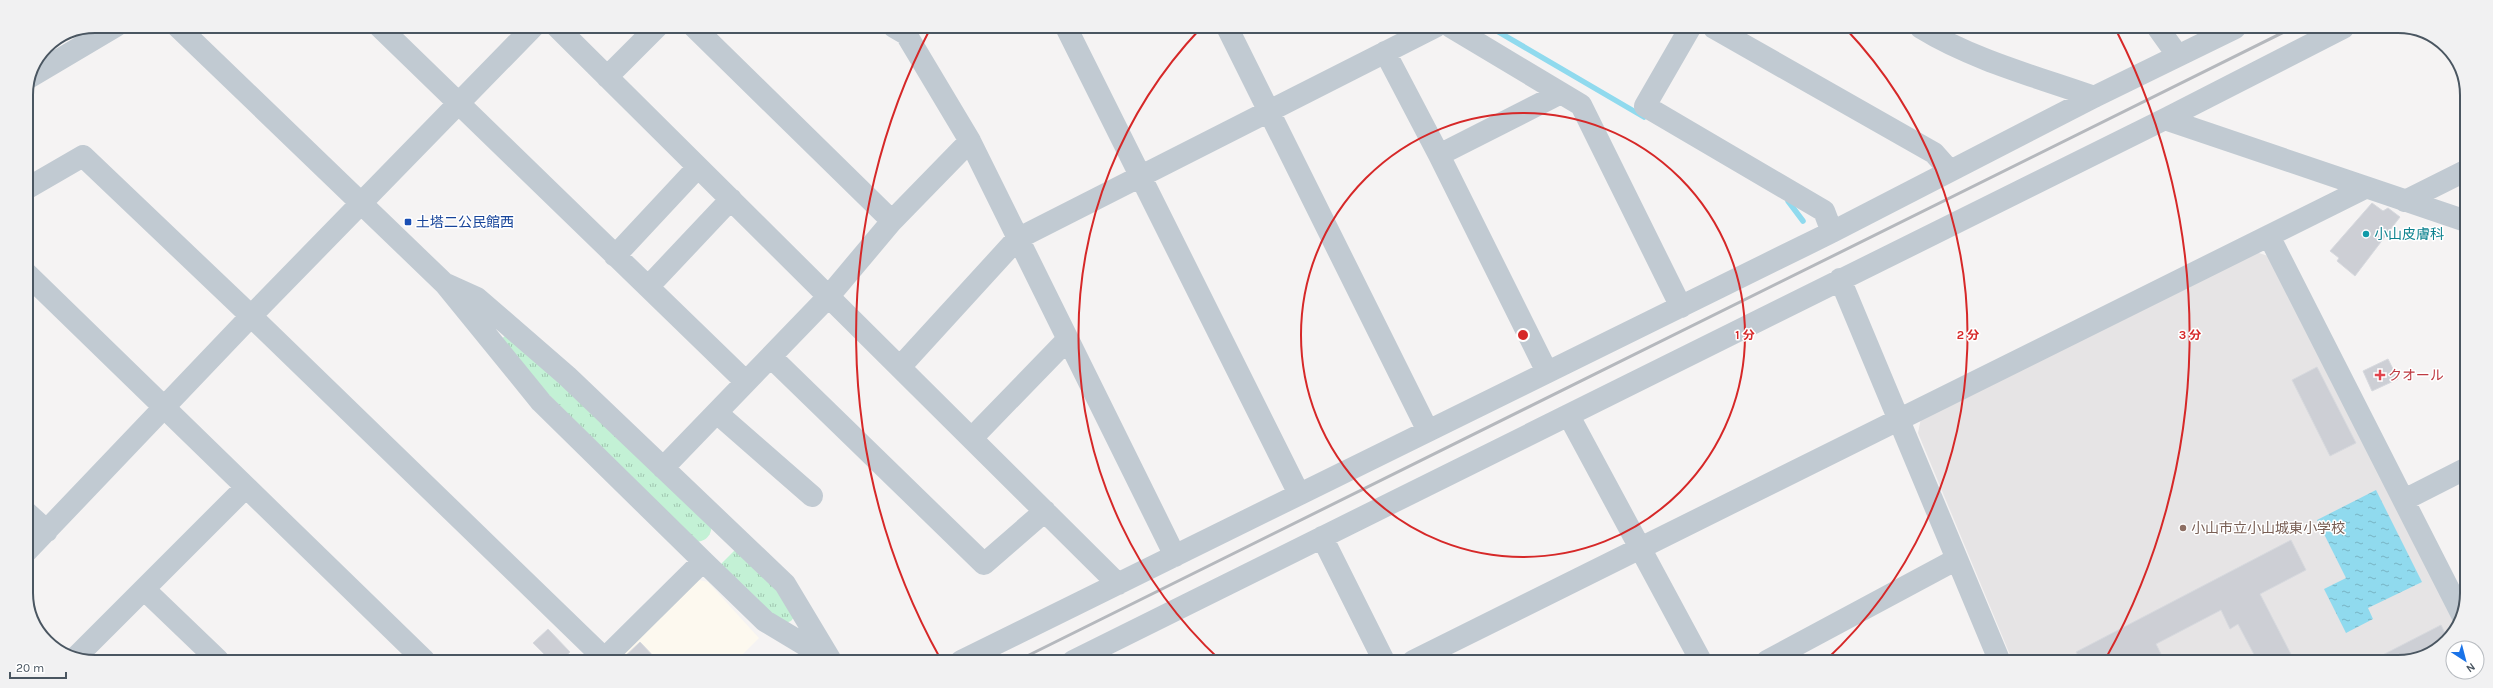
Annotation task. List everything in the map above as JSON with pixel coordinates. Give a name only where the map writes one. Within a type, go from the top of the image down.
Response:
[{"type":"street","points":[[37,73],[104,33]]},
{"type":"street","points":[[184,33],[445,284],[541,402],[703,561],[765,621],[823,655]]},
{"type":"street","points":[[386,33],[746,382]]},
{"type":"street","points":[[33,545],[251,316],[527,33]]},
{"type":"street","points":[[563,33],[1118,584]]},
{"type":"street","points":[[607,77],[651,33]]},
{"type":"street","points":[[700,33],[892,221]]},
{"type":"street","points":[[904,33],[970,141],[1017,239],[1175,556]]},
{"type":"street","points":[[1069,33],[1299,494]]},
{"type":"street","points":[[1232,33],[1269,112],[1428,431]]},
{"type":"street","points":[[900,367],[1017,239],[1422,33]]},
{"type":"street","points":[[1461,33],[1581,105],[1681,307]]},
{"type":"street","points":[[1687,33],[1645,106],[1824,211],[1832,232]]},
{"type":"street","points":[[1723,33],[1934,153],[1950,171]]},
{"type":"street","points":[[1929,33],[1979,55],[2094,97]]},
{"type":"street","points":[[2162,33],[2178,56]]},
{"type":"street","points":[[973,655],[1832,232],[2094,97],[2225,33]]},
{"type":"street","points":[[1085,655],[2165,119],[2333,33]]},
{"type":"street","points":[[1385,52],[1439,155],[1547,372]]},
{"type":"street","points":[[1439,155],[1561,93]]},
{"type":"street","points":[[2165,119],[2460,219]]},
{"type":"street","points":[[663,468],[829,296],[892,221],[970,141]]},
{"type":"street","points":[[33,185],[83,156],[251,316],[599,655]]},
{"type":"street","points":[[616,256],[698,166]]},
{"type":"street","points":[[2405,201],[2460,173]]},
{"type":"street","points":[[1425,655],[1640,550],[1899,419],[2365,188]]},
{"type":"street","points":[[648,287],[731,199]]},
{"type":"street","points":[[2269,236],[2458,607]]},
{"type":"street","points":[[33,280],[419,655]]},
{"type":"street","points":[[1840,280],[1997,655]]},
{"type":"street","points":[[445,284],[477,298],[567,376],[784,584],[828,655]]},
{"type":"street","points":[[972,438],[1067,340]]},
{"type":"street","points":[[771,357],[984,564],[1045,511]]},
{"type":"street","points":[[717,412],[812,496]]},
{"type":"street","points":[[1569,416],[1698,655]]},
{"type":"street","points":[[2404,500],[2460,472]]},
{"type":"street","points":[[80,653],[145,590],[246,487]]},
{"type":"street","points":[[33,518],[47,531]]},
{"type":"street","points":[[1322,537],[1381,655]]},
{"type":"street","points":[[1778,655],[1957,558]]},
{"type":"street","points":[[609,655],[703,561]]},
{"type":"street","points":[[145,590],[213,655]]},
{"type":"shaded area","name":"小山市立小山城東小学校","points":[[2256,252],[2271,257],[2454,618],[2445,634],[2429,647],[2418,652],[2398,655],[2010,655],[1918,433],[1921,418]]},
{"type":"shaded area","points":[[690,578],[708,582],[759,638],[742,655],[619,655]]},
{"type":"green space","points":[[507,334],[712,520],[711,532],[705,539],[697,542],[497,343]]},
{"type":"green space","points":[[739,546],[779,586],[795,616],[791,621],[783,624],[717,568]]},
{"type":"water","points":[[2376,490],[2422,582],[2368,608],[2373,619],[2346,633],[2324,589],[2346,578],[2317,520]]},
{"type":"building","name":"小山皮膚科","points":[[2372,203],[2383,211],[2388,208],[2400,217],[2355,276],[2337,261],[2339,258],[2330,251]]},
{"type":"building","name":"クオール","points":[[2388,359],[2398,379],[2372,391],[2363,371]]},
{"type":"building","points":[[2317,367],[2356,443],[2330,456],[2292,380]]},
{"type":"building","points":[[2291,540],[2306,570],[2260,594],[2291,655],[2254,655],[2238,624],[2230,629],[2221,610],[2156,644],[2162,655],[2078,655],[2076,652]]},
{"type":"building","points":[[2441,625],[2445,634],[2429,647],[2418,652],[2398,655],[2383,655]]},
{"type":"building","points":[[548,629],[570,652],[567,655],[545,655],[533,643]]},
{"type":"building","points":[[640,642],[652,655],[626,655]]},
{"type":"waterway","points":[[1500,33],[1644,117]]},
{"type":"waterway","points":[[1788,201],[1803,221]]},
{"type":"railway","points":[[1029,655],[2282,33]]},
{"type":"place","name":"土塔二公民館西","points":[[408,222]]},
{"type":"place","name":"小山皮膚科","points":[[2366,234]]},
{"type":"place","name":"クオール","points":[[2380,375]]},
{"type":"place","name":"小山市立小山城東小学校","points":[[2183,528]]}]
